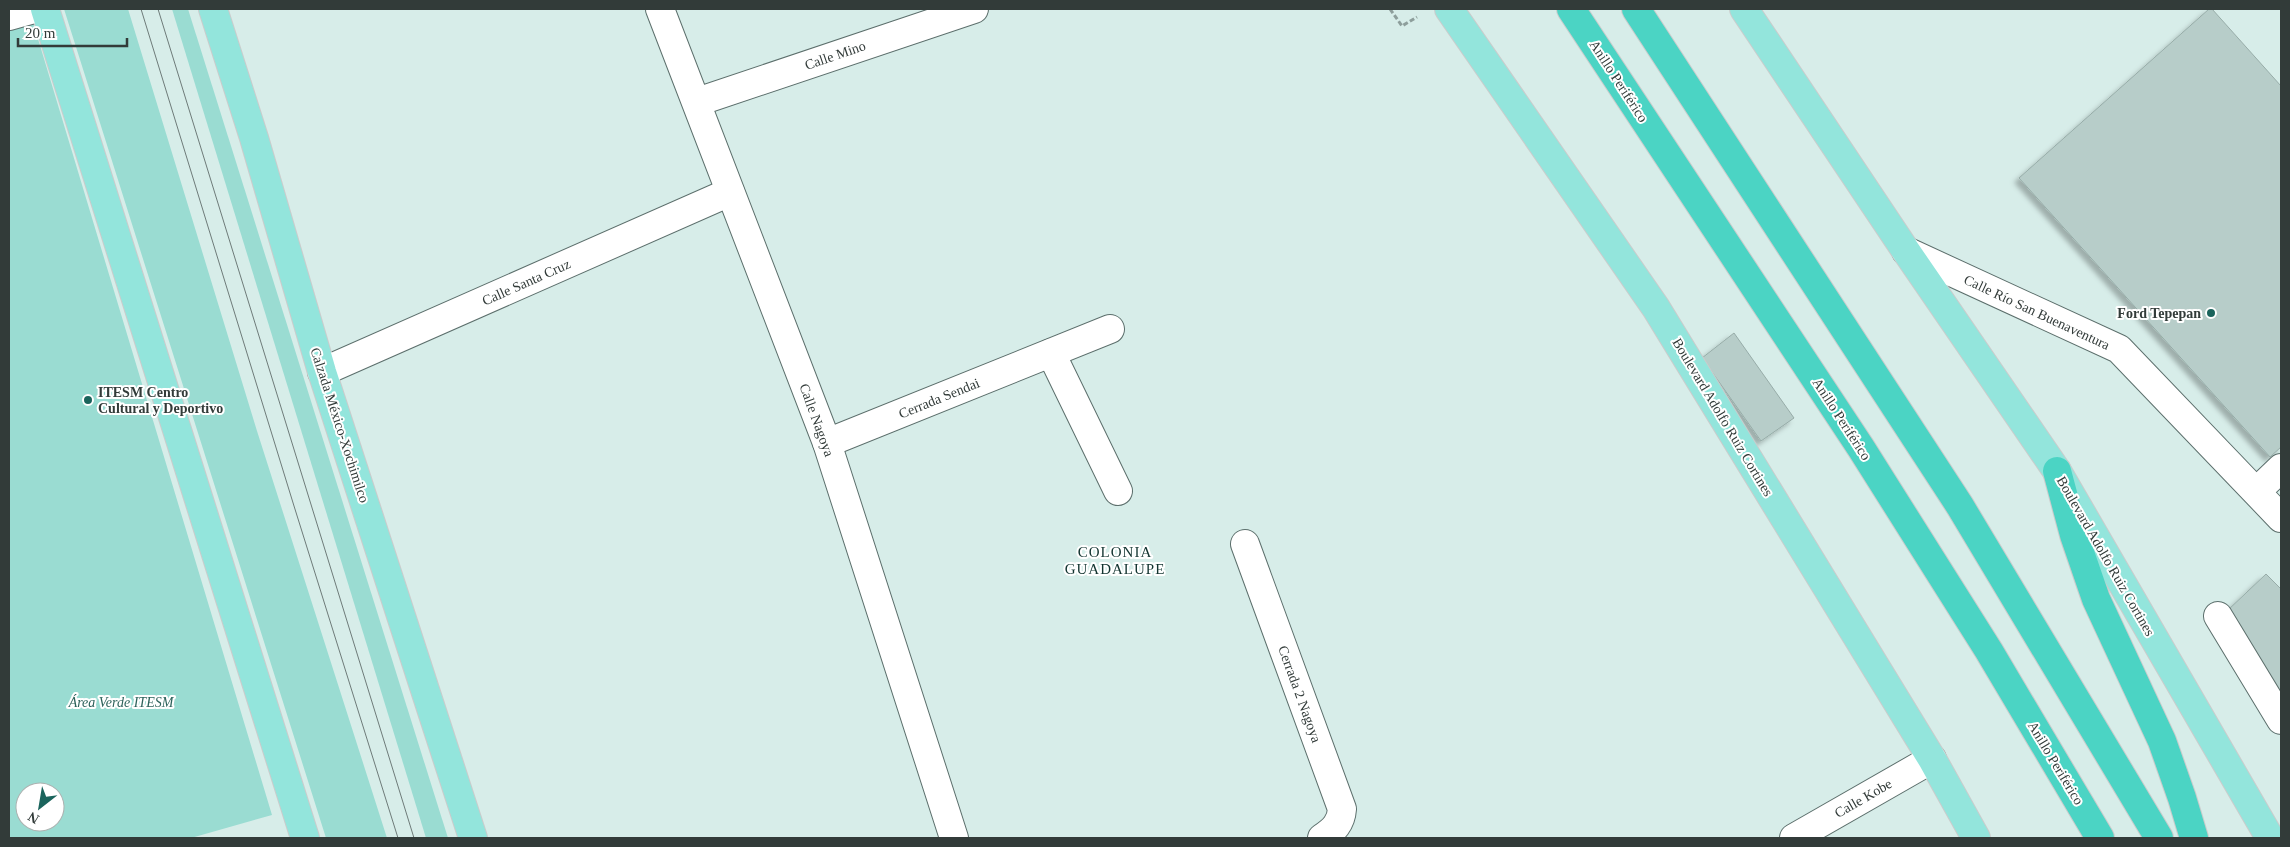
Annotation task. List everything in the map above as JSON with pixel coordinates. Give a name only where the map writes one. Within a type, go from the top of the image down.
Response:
[{"type":"highway","name":"Anillo Periférico","points":[[1571,9],[1862,448],[1989,650],[2100,838]]},
{"type":"highway","points":[[1636,9],[1960,506],[2159,838]]},
{"type":"highway","points":[[2057,471],[2074,536],[2096,598],[2162,741],[2194,838]]},
{"type":"main road","points":[[45,9],[305,838]]},
{"type":"main road","name":"Calzada México-Xochimilco","points":[[213,9],[254,138],[322,372],[473,838]]},
{"type":"main road","name":"Boulevard Adolfo Ruiz Cortines","points":[[1449,9],[1656,308],[1932,759],[1976,838]]},
{"type":"main road","name":"Boulevard Adolfo Ruiz Cortines","points":[[1744,9],[1906,251],[2057,471],[2270,838]]},
{"type":"street","points":[[9,16],[34,9]]},
{"type":"street","name":"Calle Nagoya","points":[[660,9],[827,443],[954,838]]},
{"type":"street","name":"Calle Mino","points":[[697,102],[974,9]]},
{"type":"street","name":"Calle Santa Cruz","points":[[322,372],[730,192]]},
{"type":"street","name":"Calle Río San Buenaventura","points":[[1906,251],[2119,349],[2281,518]]},
{"type":"street","name":"Cerrada Sendai","points":[[827,443],[1110,329]]},
{"type":"street","points":[[1051,352],[1118,491]]},
{"type":"street","points":[[2257,491],[2281,468]]},
{"type":"street","name":"Cerrada 2 Nagoya","points":[[1245,544],[1342,809],[1341,819],[1335,829],[1322,838]]},
{"type":"street","points":[[2218,616],[2281,720]]},
{"type":"street","name":"Calle Kobe","points":[[1794,838],[1932,759]]},
{"type":"path","points":[[1390,9],[1402,26],[1420,14]]},
{"type":"green space","name":"Área Verde ITESM","points":[[9,9],[29,9],[272,815],[191,838],[9,838]]},
{"type":"green space","points":[[64,9],[128,9],[257,431],[387,838],[326,838]]},
{"type":"green space","points":[[172,9],[188,9],[448,838],[426,838]]},
{"type":"building","name":"Ford Tepepan","points":[[2209,9],[2212,9],[2281,86],[2281,447],[2270,457],[2019,178]]},
{"type":"building","points":[[1734,333],[1794,418],[1761,441],[1702,358]]},
{"type":"building","points":[[2266,574],[2281,589],[2281,710],[2228,610]]},
{"type":"tram line","points":[[141,9],[398,838]]},
{"type":"tram line","points":[[158,9],[414,838]]},
{"type":"place","name":"Ford Tepepan","points":[[2211,313]]},
{"type":"place","name":"ITESM Centro Cultural y Deportivo","points":[[88,400]]},
{"type":"district","name":"COLONIA GUADALUPE","points":[[1115,560]]}]
